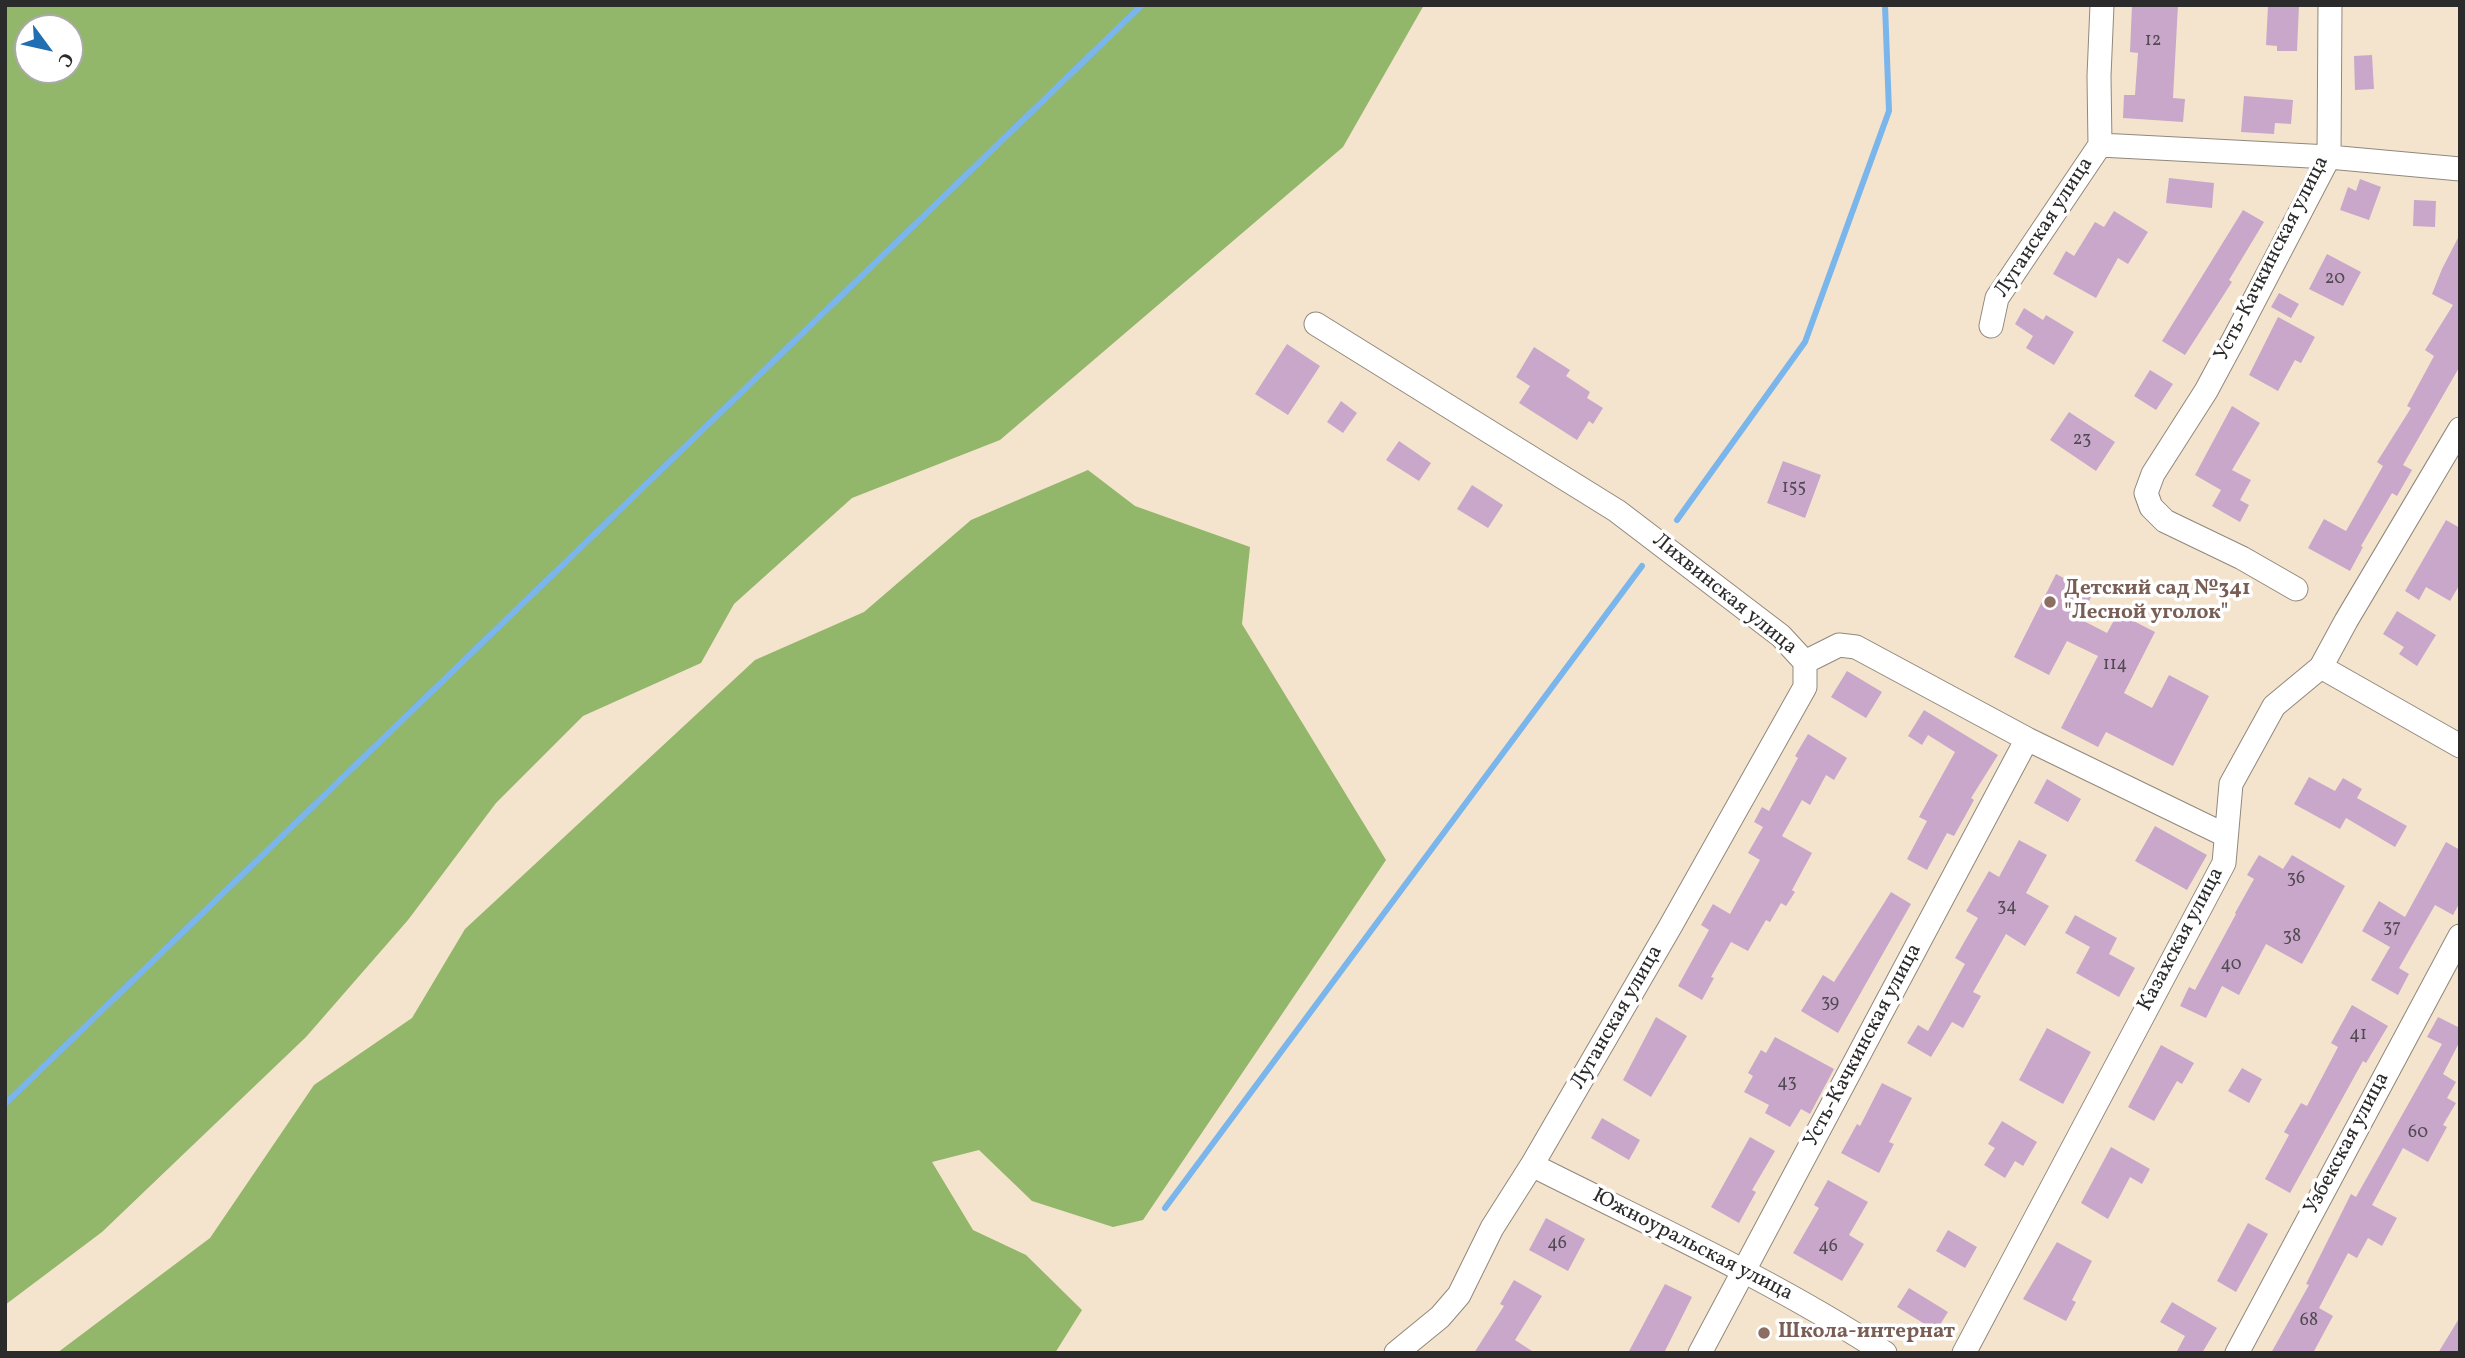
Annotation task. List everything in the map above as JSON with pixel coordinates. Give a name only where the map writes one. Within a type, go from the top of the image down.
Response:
[{"type":"street","name":"Луганская улица","points":[[1991,326],[1997,298],[2100,145],[2102,5]]},
{"type":"street","name":"Усть-Качкинская улица","points":[[2296,589],[2242,558],[2165,520],[2151,507],[2146,493],[2153,474],[2200,400],[2235,337],[2329,157],[2330,5]]},
{"type":"street","points":[[2100,145],[2329,157],[2460,169]]},
{"type":"street","name":"Лихвинская улица","points":[[1315,324],[1617,511],[1781,636],[1805,662],[1839,645],[1856,647],[2027,739],[2225,835]]},
{"type":"street","name":"Казахская улица","points":[[1964,1353],[2224,863],[2231,784],[2274,706],[2321,667],[2460,429]]},
{"type":"street","name":"Луганская улица","points":[[1396,1353],[1445,1312],[1459,1295],[1492,1228],[1532,1165],[1677,915],[1805,687],[1805,662]]},
{"type":"street","points":[[2321,667],[2460,746]]},
{"type":"street","name":"Усть-Качкинская улица","points":[[1700,1353],[2027,739]]},
{"type":"street","name":"Узбекская улица","points":[[2237,1353],[2460,936]]},
{"type":"street","name":"Южноуральская улица","points":[[1532,1165],[1745,1272],[1837,1322],[1885,1353]]},
{"type":"green space","points":[[5,5],[1424,5],[1343,147],[1000,440],[852,498],[734,604],[701,663],[583,716],[496,803],[408,920],[306,1037],[102,1232],[5,1305]]},
{"type":"green space","points":[[1088,470],[1135,506],[1250,547],[1242,624],[1386,860],[1143,1220],[1113,1227],[1032,1201],[979,1150],[932,1162],[973,1230],[1026,1255],[1082,1310],[1055,1353],[57,1353],[210,1238],[314,1085],[412,1018],[465,929],[755,660],[864,612],[971,520]]},
{"type":"building","points":[[2132,5],[2178,5],[2173,98],[2185,99],[2183,122],[2123,118],[2124,95],[2135,95],[2138,53],[2130,52]]},
{"type":"building","points":[[2268,5],[2299,5],[2297,51],[2277,51],[2277,46],[2266,45]]},
{"type":"building","points":[[2372,55],[2374,89],[2355,90],[2354,56]]},
{"type":"building","points":[[2244,96],[2293,100],[2291,124],[2275,123],[2274,134],[2241,132]]},
{"type":"building","points":[[2169,178],[2214,183],[2212,208],[2166,203]]},
{"type":"building","points":[[2360,179],[2381,187],[2369,220],[2340,210],[2348,187],[2356,191]]},
{"type":"building","points":[[2414,200],[2436,201],[2435,227],[2413,226]]},
{"type":"building","points":[[2243,210],[2264,222],[2229,280],[2232,282],[2185,355],[2162,341]]},
{"type":"building","points":[[2114,211],[2148,232],[2128,264],[2118,258],[2096,298],[2053,274],[2066,251],[2074,256],[2095,222],[2104,227]]},
{"type":"building","points":[[2460,234],[2460,366],[2403,465],[2412,470],[2397,496],[2392,493],[2361,546],[2363,547],[2350,571],[2308,548],[2324,519],[2346,531],[2383,466],[2377,462],[2411,408],[2407,406],[2434,356],[2425,350],[2453,305],[2432,294]]},
{"type":"building","points":[[2327,254],[2361,272],[2343,306],[2309,289]]},
{"type":"building","points":[[2279,293],[2299,304],[2291,318],[2271,307]]},
{"type":"building","points":[[2024,308],[2043,320],[2046,315],[2074,332],[2054,365],[2026,348],[2033,336],[2015,324]]},
{"type":"building","points":[[2278,317],[2315,337],[2301,363],[2295,360],[2278,391],[2249,375]]},
{"type":"building","points":[[1287,344],[1320,366],[1288,415],[1255,394]]},
{"type":"building","points":[[1534,347],[1570,370],[1566,376],[1590,392],[1587,398],[1603,408],[1593,424],[1589,421],[1577,440],[1519,403],[1530,386],[1516,377]]},
{"type":"building","points":[[2150,370],[2173,384],[2156,410],[2134,396]]},
{"type":"building","points":[[1341,401],[1357,413],[1343,433],[1327,422]]},
{"type":"building","points":[[2232,406],[2260,423],[2232,470],[2251,480],[2240,500],[2249,505],[2240,522],[2212,506],[2221,490],[2195,475]]},
{"type":"building","points":[[2069,412],[2115,442],[2096,471],[2050,440]]},
{"type":"building","points":[[1399,441],[1431,463],[1419,481],[1386,460]]},
{"type":"building","points":[[1783,461],[1821,475],[1805,518],[1767,503]]},
{"type":"building","points":[[1472,485],[1503,505],[1488,528],[1457,509]]},
{"type":"building","points":[[2446,520],[2460,528],[2460,584],[2450,601],[2426,587],[2419,600],[2405,591]]},
{"type":"building","points":[[2056,574],[2093,593],[2080,619],[2107,633],[2118,613],[2155,632],[2124,693],[2152,708],[2169,675],[2209,696],[2173,766],[2106,732],[2098,747],[2061,728],[2098,656],[2067,641],[2049,675],[2014,657]]},
{"type":"building","points":[[2397,611],[2436,635],[2417,666],[2399,654],[2404,647],[2383,634]]},
{"type":"building","points":[[1847,671],[1882,692],[1866,718],[1831,697]]},
{"type":"building","points":[[1924,710],[1998,755],[1971,798],[1974,800],[1954,836],[1947,833],[1927,870],[1907,859],[1927,821],[1919,817],[1955,752],[1928,735],[1922,745],[1908,736]]},
{"type":"building","points":[[1808,734],[1847,758],[1834,780],[1826,775],[1810,805],[1802,800],[1782,836],[1812,853],[1786,906],[1781,903],[1770,922],[1766,920],[1748,951],[1731,942],[1711,977],[1714,978],[1702,1000],[1678,986],[1709,930],[1701,925],[1713,904],[1730,914],[1760,860],[1748,853],[1763,827],[1754,822],[1762,807],[1769,811]]},
{"type":"building","points":[[2309,777],[2335,791],[2343,778],[2362,789],[2357,798],[2407,826],[2395,847],[2346,818],[2340,829],[2294,804]]},
{"type":"building","points":[[2047,779],[2081,799],[2068,822],[2034,803]]},
{"type":"building","points":[[2155,826],[2207,855],[2187,890],[2135,861]]},
{"type":"building","points":[[2019,840],[2047,855],[2026,893],[2049,906],[2025,946],[2006,934],[1973,992],[1981,996],[1963,1028],[1952,1022],[1931,1057],[1907,1043],[1918,1025],[1928,1031],[1965,964],[1955,958],[1978,918],[1966,911],[1989,871],[1999,877]]},
{"type":"building","points":[[2446,842],[2460,850],[2460,902],[2453,915],[2435,905],[2399,968],[2409,974],[2398,995],[2371,980],[2390,947],[2362,931],[2379,901],[2405,917]]},
{"type":"building","points":[[2259,855],[2283,869],[2292,855],[2345,886],[2302,964],[2266,944],[2239,995],[2222,986],[2206,1018],[2180,1006],[2189,987],[2195,990],[2236,914],[2254,879],[2247,875]]},
{"type":"building","points":[[1891,892],[1911,904],[1838,1033],[1801,1011],[1823,975],[1834,982]]},
{"type":"building","points":[[2075,915],[2117,938],[2109,954],[2135,968],[2119,997],[2076,973],[2090,947],[2065,933]]},
{"type":"building","points":[[2352,1005],[2388,1026],[2366,1063],[2363,1061],[2290,1193],[2265,1179],[2289,1135],[2284,1132],[2301,1103],[2307,1106],[2338,1047],[2331,1043]]},
{"type":"building","points":[[1656,1017],[1687,1036],[1651,1097],[1623,1080]]},
{"type":"building","points":[[2438,1017],[2460,1028],[2460,1041],[2443,1074],[2456,1082],[2447,1098],[2456,1103],[2443,1125],[2447,1127],[2428,1162],[2403,1148],[2372,1205],[2397,1218],[2382,1246],[2368,1238],[2357,1258],[2348,1253],[2319,1308],[2333,1316],[2313,1353],[2271,1353],[2309,1285],[2306,1284],[2351,1194],[2356,1197],[2442,1044],[2427,1037]]},
{"type":"building","points":[[2047,1028],[2091,1052],[2063,1104],[2019,1080]]},
{"type":"building","points":[[1775,1037],[1834,1069],[1810,1114],[1801,1109],[1790,1127],[1765,1113],[1769,1105],[1744,1092],[1753,1076],[1748,1073],[1761,1050],[1766,1053]]},
{"type":"building","points":[[2161,1045],[2194,1063],[2182,1084],[2177,1081],[2154,1121],[2128,1107]]},
{"type":"building","points":[[2242,1068],[2262,1079],[2249,1103],[2228,1091]]},
{"type":"building","points":[[1882,1083],[1912,1098],[1889,1142],[1894,1144],[1879,1173],[1841,1153],[1857,1124],[1860,1126]]},
{"type":"building","points":[[1602,1118],[1640,1140],[1629,1160],[1591,1138]]},
{"type":"building","points":[[2002,1121],[2037,1142],[2023,1166],[2015,1161],[2005,1178],[1984,1165],[1995,1148],[1988,1144]]},
{"type":"building","points":[[1750,1137],[1775,1151],[1752,1190],[1756,1192],[1739,1223],[1711,1207]]},
{"type":"building","points":[[2111,1147],[2150,1169],[2142,1184],[2130,1177],[2108,1219],[2081,1203]]},
{"type":"building","points":[[1828,1180],[1868,1202],[1849,1235],[1864,1244],[1842,1281],[1793,1253],[1819,1208],[1814,1205]]},
{"type":"building","points":[[1546,1218],[1585,1239],[1568,1271],[1529,1250]]},
{"type":"building","points":[[2248,1223],[2268,1234],[2236,1292],[2217,1281]]},
{"type":"building","points":[[1948,1230],[1977,1247],[1965,1268],[1936,1251]]},
{"type":"building","points":[[2057,1242],[2092,1261],[2072,1300],[2076,1302],[2066,1321],[2023,1299]]},
{"type":"building","points":[[1514,1280],[1542,1296],[1515,1340],[1535,1353],[1474,1353],[1504,1306],[1500,1304]]},
{"type":"building","points":[[1665,1284],[1692,1297],[1664,1353],[1628,1353]]},
{"type":"building","points":[[1909,1288],[1948,1312],[1936,1331],[1897,1307]]},
{"type":"building","points":[[2172,1302],[2217,1328],[2202,1353],[2176,1353],[2185,1336],[2160,1322]]},
{"type":"building","points":[[2460,1317],[2460,1353],[2438,1353]]},
{"type":"waterway","points":[[5,1104],[1142,5]]},
{"type":"waterway","points":[[1677,520],[1805,342],[1889,111],[1885,5]]},
{"type":"waterway","points":[[1165,1208],[1642,566]]},
{"type":"place","name":"Детский сад №341 \"Лесной уголок\"","points":[[2050,602]]},
{"type":"place","name":"Школа-интернат","points":[[1764,1333]]}]
